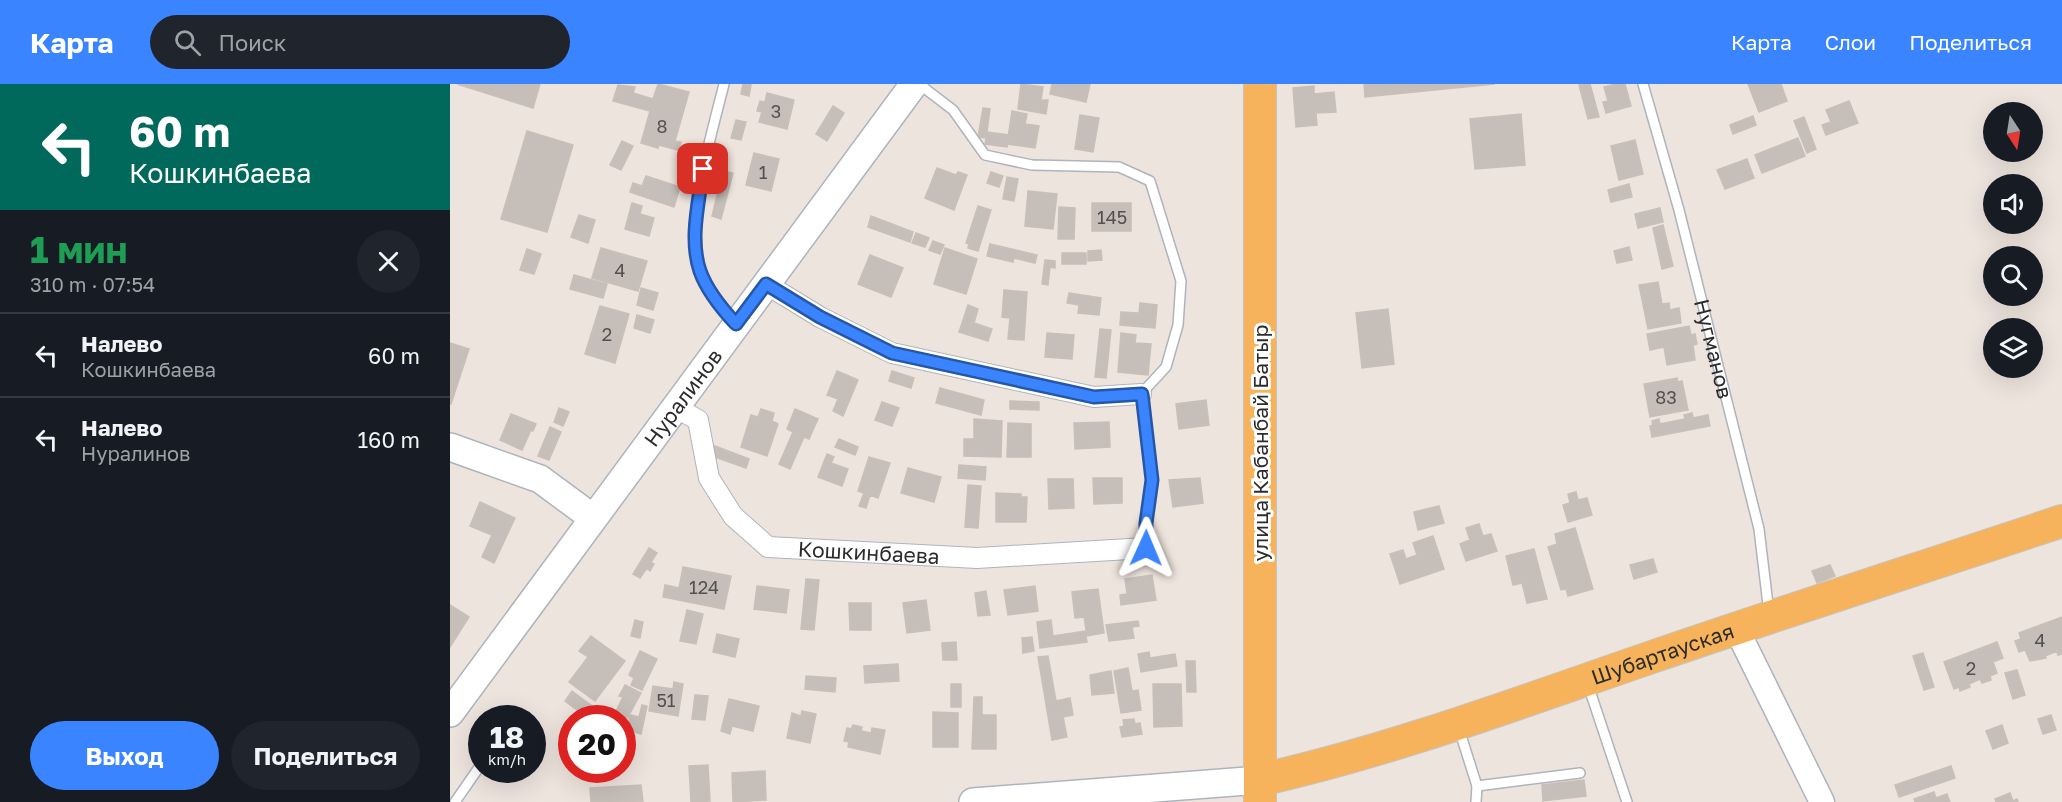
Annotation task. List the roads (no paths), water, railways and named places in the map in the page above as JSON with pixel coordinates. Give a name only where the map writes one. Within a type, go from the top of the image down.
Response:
[{"type":"main road","name":"Нуралинов","points":[[450,712],[914,84]]},
{"type":"main road","name":"улица Кабанбай Батыр","points":[[1260,84],[1260,791]]},
{"type":"main road","points":[[450,447],[540,479],[592,518]]},
{"type":"main road","name":"Шубартауская","points":[[1260,791],[1319,767],[1458,724],[1736,628],[2062,521]]},
{"type":"main road","points":[[973,802],[1260,791]]},
{"type":"street","points":[[766,284],[820,317],[892,353],[1094,397],[1142,394]]},
{"type":"street","name":"Кошкинбаева","points":[[675,407],[698,420],[709,478],[733,516],[768,547],[977,558],[1146,548]]},
{"type":"street","points":[[1736,628],[1822,802]]},
{"type":"lane","points":[[724,84],[703,169],[695,238],[700,271],[720,307],[736,324]]},
{"type":"lane","points":[[919,84],[953,110],[986,155],[1032,165],[1119,167],[1150,181],[1181,281],[1178,326],[1166,367],[1142,394],[1152,480],[1146,523],[1146,548]]},
{"type":"lane","name":"Нугманов","points":[[1643,84],[1679,210],[1759,529],[1770,618]]},
{"type":"lane","points":[[1587,680],[1627,802]]},
{"type":"lane","points":[[1458,724],[1477,786],[1476,802]]},
{"type":"lane","points":[[1477,786],[1581,773]]},
{"type":"lane","points":[[455,802],[468,783]]}]
